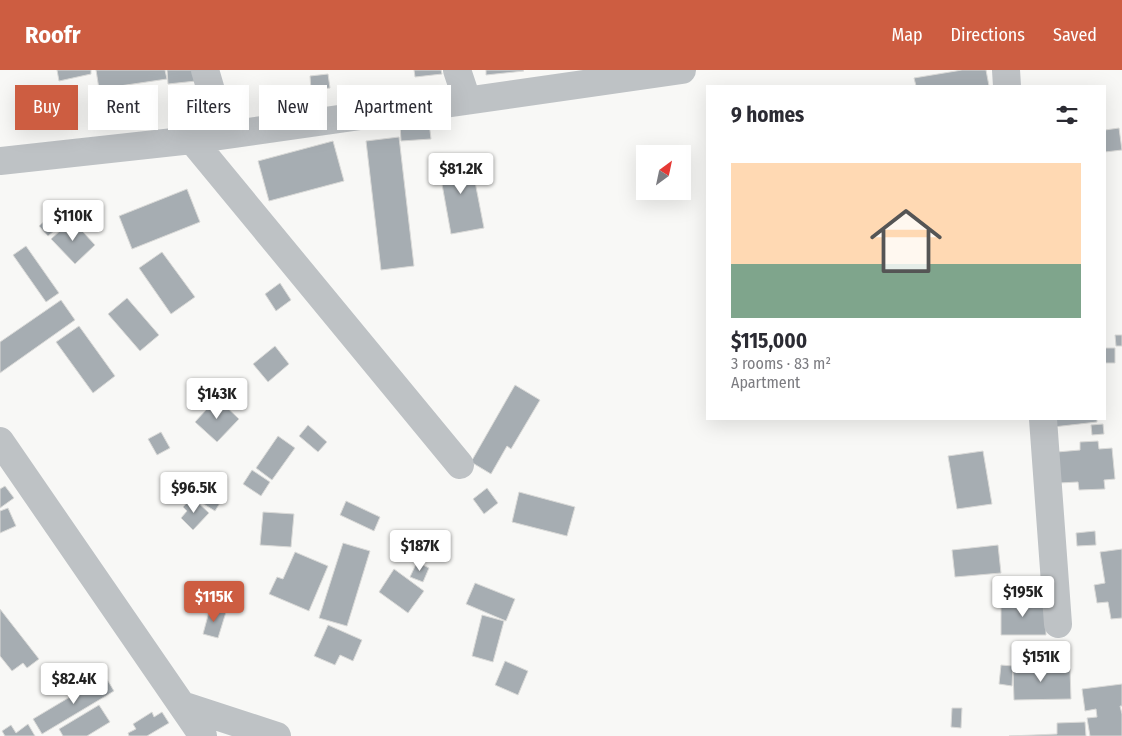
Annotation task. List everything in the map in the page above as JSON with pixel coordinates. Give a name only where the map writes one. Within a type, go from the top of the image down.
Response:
[{"type":"street","points":[[205,70],[224,135]]},
{"type":"street","points":[[457,70],[468,100]]},
{"type":"street","points":[[0,161],[192,140],[676,70]]},
{"type":"street","points":[[1006,70],[1007,85]]},
{"type":"street","points":[[192,140],[460,465]]},
{"type":"street","points":[[1043,420],[1058,624]]},
{"type":"street","points":[[0,441],[203,736]]},
{"type":"street","points":[[182,705],[278,736]]},
{"type":"building","points":[[57,70],[91,70],[91,74],[59,81]]},
{"type":"building","points":[[96,70],[165,70],[167,79],[126,85],[98,85]]},
{"type":"building","points":[[167,70],[195,70],[196,81],[168,84]]},
{"type":"building","points":[[414,70],[441,70],[442,74],[415,77]]},
{"type":"building","points":[[486,70],[523,70],[524,71],[486,75]]},
{"type":"building","points":[[962,70],[986,70],[989,85],[916,85],[914,78]]},
{"type":"building","points":[[328,74],[330,88],[327,88],[327,85],[311,85],[310,76]]},
{"type":"building","points":[[1119,128],[1122,150],[1106,152],[1106,130]]},
{"type":"building","points":[[400,130],[430,130],[431,139],[401,141]]},
{"type":"building","points":[[399,137],[414,266],[381,270],[366,141]]},
{"type":"building","points":[[333,141],[344,181],[269,201],[258,161]]},
{"type":"building","points":[[470,156],[484,228],[451,234],[438,162]]},
{"type":"building","points":[[187,189],[200,222],[132,249],[119,216]]},
{"type":"building","points":[[50,216],[60,226],[48,236],[39,226]]},
{"type":"building","points":[[72,220],[95,245],[75,264],[51,239]]},
{"type":"building","points":[[26,246],[59,293],[46,302],[13,255]]},
{"type":"building","points":[[162,252],[195,297],[171,314],[139,268]]},
{"type":"building","points":[[280,283],[291,300],[276,311],[265,294]]},
{"type":"building","points":[[127,298],[159,335],[140,351],[108,314]]},
{"type":"building","points":[[61,300],[75,320],[0,373],[0,342]]},
{"type":"building","points":[[79,326],[115,376],[93,393],[56,342]]},
{"type":"building","points":[[1115,335],[1122,335],[1122,346],[1116,346]]},
{"type":"building","points":[[275,346],[289,364],[268,382],[253,364]]},
{"type":"building","points":[[1106,348],[1115,348],[1115,363],[1106,363]]},
{"type":"building","points":[[515,385],[540,400],[511,449],[507,446],[491,474],[471,462]]},
{"type":"building","points":[[217,398],[239,419],[217,442],[195,422]]},
{"type":"building","points":[[1052,420],[1097,420],[1097,422],[1053,427]]},
{"type":"building","points":[[1103,424],[1104,434],[1092,435],[1091,425]]},
{"type":"building","points":[[308,425],[327,442],[318,452],[299,436]]},
{"type":"building","points":[[161,432],[170,448],[157,455],[148,439]]},
{"type":"building","points":[[278,436],[295,448],[272,480],[256,468]]},
{"type":"building","points":[[1098,441],[1099,449],[1112,448],[1115,479],[1104,480],[1105,489],[1079,490],[1078,482],[1059,483],[1057,452],[1080,450],[1080,442]]},
{"type":"building","points":[[983,451],[992,504],[957,509],[948,456]]},
{"type":"building","points":[[252,470],[270,482],[261,496],[243,484]]},
{"type":"building","points":[[5,486],[14,498],[0,508],[0,489]]},
{"type":"building","points":[[206,488],[223,498],[215,511],[199,501]]},
{"type":"building","points":[[487,488],[498,503],[484,514],[473,499]]},
{"type":"building","points":[[519,492],[575,507],[567,536],[512,522]]},
{"type":"building","points":[[192,497],[209,513],[193,530],[181,518],[187,511],[183,507]]},
{"type":"building","points":[[346,501],[380,517],[374,531],[340,515]]},
{"type":"building","points":[[8,508],[16,526],[0,533],[0,511]]},
{"type":"building","points":[[263,512],[294,514],[291,547],[260,545]]},
{"type":"building","points":[[1095,531],[1096,545],[1077,546],[1076,533]]},
{"type":"building","points":[[343,543],[370,551],[347,626],[319,618]]},
{"type":"building","points":[[998,545],[1001,573],[955,577],[952,550]]},
{"type":"building","points":[[1122,549],[1122,618],[1111,619],[1108,602],[1097,603],[1094,585],[1105,583],[1100,552]]},
{"type":"building","points":[[295,552],[328,566],[309,611],[269,594],[277,577],[283,579]]},
{"type":"building","points":[[417,562],[429,568],[423,582],[410,577]]},
{"type":"building","points":[[394,569],[424,591],[408,613],[379,592]]},
{"type":"building","points":[[475,583],[515,599],[506,621],[466,604]]},
{"type":"building","points":[[1001,602],[1046,602],[1046,635],[1001,635]]},
{"type":"building","points":[[210,608],[226,612],[218,638],[203,634]]},
{"type":"building","points":[[0,609],[39,659],[27,668],[23,663],[12,671],[0,656]]},
{"type":"building","points":[[482,615],[504,621],[493,662],[472,656]]},
{"type":"building","points":[[328,625],[362,640],[353,661],[340,655],[335,665],[314,656]]},
{"type":"building","points":[[1026,660],[1047,660],[1047,670],[1070,669],[1071,699],[1014,700],[1013,670],[1027,670]]},
{"type":"building","points":[[505,661],[528,671],[518,695],[495,685]]},
{"type":"building","points":[[1001,665],[1013,666],[1012,686],[999,684]]},
{"type":"building","points":[[105,676],[114,691],[42,734],[33,719]]},
{"type":"building","points":[[1122,684],[1122,706],[1120,706],[1122,736],[1090,736],[1087,718],[1097,717],[1096,709],[1085,711],[1082,689]]},
{"type":"building","points":[[99,705],[110,722],[87,736],[63,736],[59,729]]},
{"type":"building","points":[[952,708],[962,708],[961,728],[951,727]]},
{"type":"building","points":[[152,712],[154,717],[162,712],[169,723],[147,736],[129,736],[128,733],[136,729],[133,724]]},
{"type":"building","points":[[1085,722],[1086,736],[1009,736],[1057,734],[1057,723]]},
{"type":"building","points":[[28,724],[35,736],[5,736],[2,731],[11,725],[16,733]]}]
